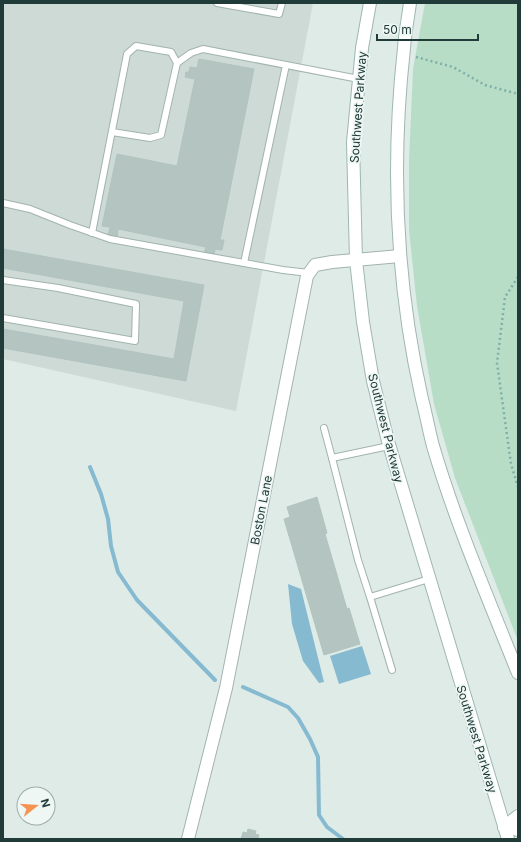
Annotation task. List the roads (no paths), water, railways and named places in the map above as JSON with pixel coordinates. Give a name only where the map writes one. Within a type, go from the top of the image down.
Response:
[{"type":"main road","name":"Southwest Parkway","points":[[370,3],[362,48],[353,142],[356,260],[363,322],[373,381],[389,446],[508,839]]},
{"type":"main road","points":[[410,4],[399,98],[397,212],[406,310],[416,373],[433,445],[460,526],[518,673]]},
{"type":"main road","points":[[309,273],[315,265],[400,256]]},
{"type":"main road","name":"Boston Lane","points":[[188,839],[226,688],[307,276],[309,273]]},
{"type":"main road","points":[[504,827],[518,816]]},
{"type":"main road","points":[[504,827],[518,830]]},
{"type":"lane","points":[[217,3],[279,14],[282,3]]},
{"type":"lane","points":[[92,233],[127,54],[136,46],[171,52],[177,63],[161,135],[150,138],[112,132]]},
{"type":"lane","points":[[177,63],[191,53],[203,49],[359,78]]},
{"type":"lane","points":[[244,263],[286,65]]},
{"type":"lane","points":[[3,203],[30,209],[70,226],[110,239],[283,270],[309,273]]},
{"type":"lane","points":[[3,280],[58,288],[136,304],[135,341],[3,318]]},
{"type":"lane","points":[[324,428],[358,560],[392,670]]},
{"type":"lane","points":[[332,458],[389,446]]},
{"type":"lane","points":[[370,597],[429,579]]},
{"type":"water","points":[[288,584],[301,589],[324,682],[319,683],[303,661],[292,624]]},
{"type":"water","points":[[362,646],[371,674],[339,684],[330,656]]},
{"type":"waterway","points":[[90,467],[101,494],[108,519],[111,546],[118,572],[137,600],[215,680]]},
{"type":"waterway","points":[[243,687],[288,707],[298,718],[318,757],[319,815],[327,827],[343,839]]}]
